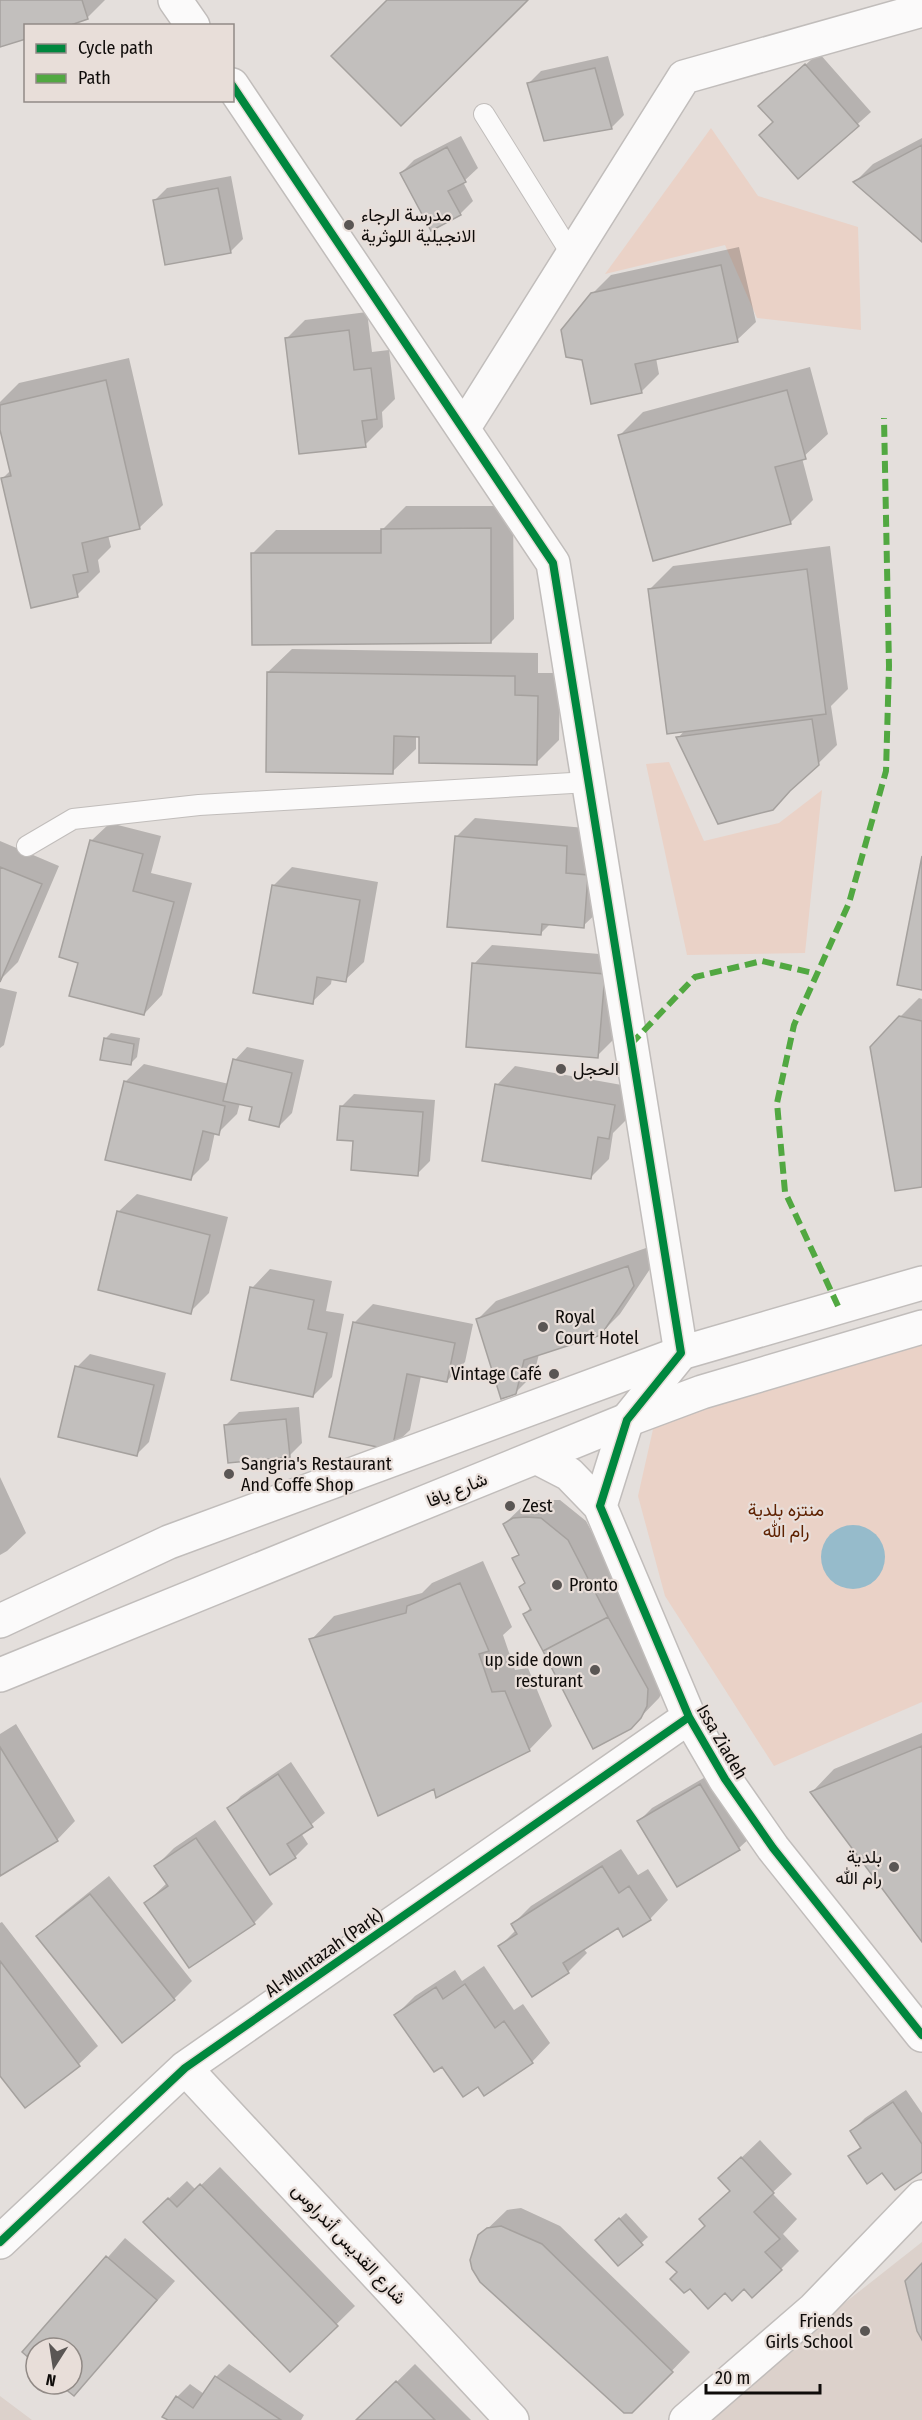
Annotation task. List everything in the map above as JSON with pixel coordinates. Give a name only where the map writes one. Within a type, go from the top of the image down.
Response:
[{"type":"street","points":[[176,0],[192,24]]},
{"type":"street","points":[[463,429],[684,77],[922,10]]},
{"type":"street","points":[[234,88],[553,563],[681,1353],[627,1420],[600,1506],[569,1474],[538,1458]]},
{"type":"street","points":[[0,1622],[169,1542],[681,1353],[922,1283]]},
{"type":"street","name":"شارع يافا","points":[[0,1675],[627,1420],[702,1392],[922,1327]]},
{"type":"street","name":"Issa Ziadeh","points":[[600,1506],[689,1717],[725,1779],[773,1848],[922,2035]]},
{"type":"street","name":"Al-Muntazah (Park)","points":[[0,2242],[185,2068],[689,1717]]},
{"type":"street","name":"شارع القديس أندراوس","points":[[185,2068],[512,2420]]},
{"type":"street","points":[[686,2420],[814,2309],[922,2197]]},
{"type":"lane","points":[[484,114],[572,255]]},
{"type":"lane","points":[[27,846],[73,819],[199,805],[589,782]]},
{"type":"shaded area","name":"Friends Girls School","points":[[922,2242],[922,2420],[696,2420]]},
{"type":"shaded area","points":[[0,2396],[32,2420],[0,2420]]},
{"type":"green space","points":[[711,128],[758,196],[858,227],[861,330],[757,318],[725,245],[605,274]]},
{"type":"green space","points":[[669,762],[704,841],[779,823],[822,790],[805,953],[687,955],[646,764]]},
{"type":"green space","name":"منتزه بلدية رام الله","points":[[922,1339],[922,1702],[774,1766],[665,1596],[638,1496],[656,1416]]},
{"type":"water","points":[[853,1525],[871,1530],[876,1534],[880,1539],[885,1557],[880,1575],[876,1580],[871,1584],[853,1589],[835,1584],[830,1580],[826,1575],[821,1557],[826,1539],[830,1534],[835,1530]]},
{"type":"building","points":[[0,0],[82,0],[88,19],[74,24],[24,24],[24,40],[0,47]]},
{"type":"building","points":[[387,0],[528,0],[401,126],[331,56]]},
{"type":"building","points":[[805,64],[859,126],[798,179],[759,135],[773,122],[758,106]]},
{"type":"building","points":[[595,68],[612,129],[544,141],[527,83]]},
{"type":"building","points":[[922,145],[922,242],[853,182]]},
{"type":"building","points":[[447,147],[466,182],[448,191],[461,215],[431,231],[400,173]]},
{"type":"building","points":[[218,188],[231,253],[165,265],[153,200]]},
{"type":"building","points":[[721,265],[738,342],[635,364],[642,393],[591,404],[582,360],[566,357],[561,330],[591,293]]},
{"type":"building","points":[[349,330],[354,370],[371,368],[377,419],[362,421],[366,447],[299,454],[285,338]]},
{"type":"building","points":[[106,380],[140,529],[82,543],[88,572],[73,575],[78,597],[31,608],[1,478],[11,476],[0,430],[0,405]]},
{"type":"building","points":[[787,390],[806,459],[775,467],[791,524],[653,561],[618,435]]},
{"type":"building","points":[[491,528],[491,643],[252,645],[251,553],[381,553],[381,529]]},
{"type":"building","points":[[807,569],[826,714],[667,734],[648,589]]},
{"type":"building","points":[[267,672],[515,676],[515,695],[538,696],[537,765],[419,763],[419,737],[394,736],[393,774],[266,772]]},
{"type":"building","points":[[812,719],[819,765],[773,810],[718,824],[676,737]]},
{"type":"building","points":[[455,836],[567,846],[566,873],[588,875],[584,928],[542,924],[541,935],[447,927]]},
{"type":"building","points":[[90,840],[143,854],[133,891],[174,902],[144,1015],[69,996],[78,963],[59,957]]},
{"type":"building","points":[[922,856],[922,990],[897,985]]},
{"type":"building","points":[[0,867],[42,884],[0,982]]},
{"type":"building","points":[[272,885],[360,900],[346,982],[317,977],[313,1004],[253,993]]},
{"type":"building","points":[[472,963],[605,974],[598,1058],[466,1047]]},
{"type":"building","points":[[899,1016],[922,1021],[922,1187],[895,1191],[870,1047]]},
{"type":"building","points":[[104,1038],[134,1044],[131,1065],[100,1060]]},
{"type":"building","points":[[233,1059],[292,1073],[279,1127],[249,1120],[252,1107],[223,1101]]},
{"type":"building","points":[[124,1081],[225,1106],[219,1135],[203,1131],[191,1180],[105,1160]]},
{"type":"building","points":[[495,1084],[615,1105],[609,1139],[598,1137],[591,1179],[482,1161]]},
{"type":"building","points":[[340,1106],[423,1112],[418,1176],[351,1170],[353,1141],[337,1140]]},
{"type":"building","points":[[117,1211],[210,1235],[191,1314],[98,1290]]},
{"type":"building","name":"Royal Court Hotel","points":[[628,1266],[634,1286],[601,1335],[524,1360],[516,1394],[501,1399],[476,1319]]},
{"type":"building","points":[[250,1287],[314,1300],[308,1329],[327,1333],[313,1397],[231,1380]]},
{"type":"building","points":[[353,1322],[455,1343],[447,1382],[407,1374],[392,1450],[329,1437]]},
{"type":"building","points":[[75,1366],[154,1385],[137,1456],[58,1437]]},
{"type":"building","points":[[286,1419],[290,1457],[228,1463],[224,1425]]},
{"type":"building","name":"Pronto","points":[[513,1518],[541,1518],[568,1540],[608,1617],[543,1651],[523,1614],[531,1610],[519,1587],[525,1583],[512,1558],[519,1555],[503,1524]]},
{"type":"building","points":[[460,1583],[489,1651],[479,1654],[492,1692],[505,1691],[530,1751],[436,1798],[434,1789],[378,1816],[309,1639],[406,1613],[407,1606]]},
{"type":"building","name":"up side down resturant","points":[[608,1617],[648,1689],[647,1706],[641,1718],[631,1729],[593,1749],[543,1651]]},
{"type":"building","name":"بلدية رام الله","points":[[922,1746],[922,1942],[810,1792]]},
{"type":"building","points":[[0,1747],[58,1841],[0,1876]]},
{"type":"building","points":[[278,1774],[313,1827],[287,1844],[296,1858],[270,1875],[227,1808]]},
{"type":"building","points":[[700,1784],[740,1850],[677,1887],[637,1821]]},
{"type":"building","points":[[196,1838],[255,1924],[189,1968],[144,1903],[168,1886],[154,1866]]},
{"type":"building","points":[[602,1866],[619,1893],[629,1886],[651,1920],[623,1937],[618,1928],[563,1963],[569,1973],[532,1997],[498,1946],[517,1934],[511,1924]]},
{"type":"building","points":[[90,1894],[175,2000],[122,2043],[36,1936]]},
{"type":"building","points":[[0,1961],[80,2066],[25,2108],[0,2076]]},
{"type":"building","points":[[465,1984],[495,2028],[504,2021],[533,2063],[484,2096],[478,2087],[463,2097],[442,2067],[434,2072],[394,2015],[436,1987],[443,1999]]},
{"type":"building","points":[[893,2102],[922,2144],[922,2172],[895,2190],[882,2173],[867,2184],[848,2156],[861,2148],[850,2131]]},
{"type":"building","points":[[741,2157],[774,2193],[754,2212],[780,2239],[765,2252],[782,2270],[752,2298],[744,2289],[732,2301],[725,2293],[708,2309],[690,2289],[684,2293],[670,2279],[677,2272],[666,2262],[705,2226],[699,2219],[730,2191],[718,2178]]},
{"type":"building","points":[[200,2184],[338,2326],[290,2372],[143,2222],[168,2198],[177,2207]]},
{"type":"building","points":[[619,2218],[643,2245],[618,2266],[595,2240]]},
{"type":"building","points":[[501,2226],[542,2244],[673,2372],[632,2413],[624,2413],[480,2282],[472,2269],[470,2260],[478,2235],[487,2228]]},
{"type":"building","points":[[106,2256],[157,2300],[84,2384],[84,2336],[36,2336]]},
{"type":"building","points":[[922,2263],[922,2340],[917,2331],[905,2281]]},
{"type":"building","points":[[215,2376],[281,2420],[168,2420],[162,2417],[176,2396],[193,2408]]},
{"type":"building","points":[[396,2381],[435,2420],[356,2420]]},
{"type":"marked path","points":[[838,1306],[785,1192],[777,1103],[794,1025],[849,903],[886,771],[889,666],[884,418]]},
{"type":"marked path","points":[[631,1044],[695,977],[762,961],[817,974]]},
{"type":"cycle path","points":[[234,88],[553,563],[681,1353],[627,1420],[600,1506],[689,1717],[725,1779],[773,1848],[922,2035]]},
{"type":"cycle path","points":[[0,2242],[185,2068],[689,1717]]},
{"type":"place","name":"مدرسة الرجاء الانجيلية اللوثرية","points":[[349,225]]},
{"type":"place","name":"الحجل","points":[[561,1069]]},
{"type":"place","name":"Royal Court Hotel","points":[[543,1327]]},
{"type":"place","name":"Vintage Café","points":[[554,1374]]},
{"type":"place","name":"Sangria's Restaurant And Coffe Shop","points":[[229,1474]]},
{"type":"place","name":"Zest","points":[[510,1506]]},
{"type":"place","name":"Pronto","points":[[557,1585]]},
{"type":"place","name":"up side down resturant","points":[[595,1670]]},
{"type":"place","name":"بلدية رام الله","points":[[894,1867]]},
{"type":"place","name":"Friends Girls School","points":[[865,2331]]}]
